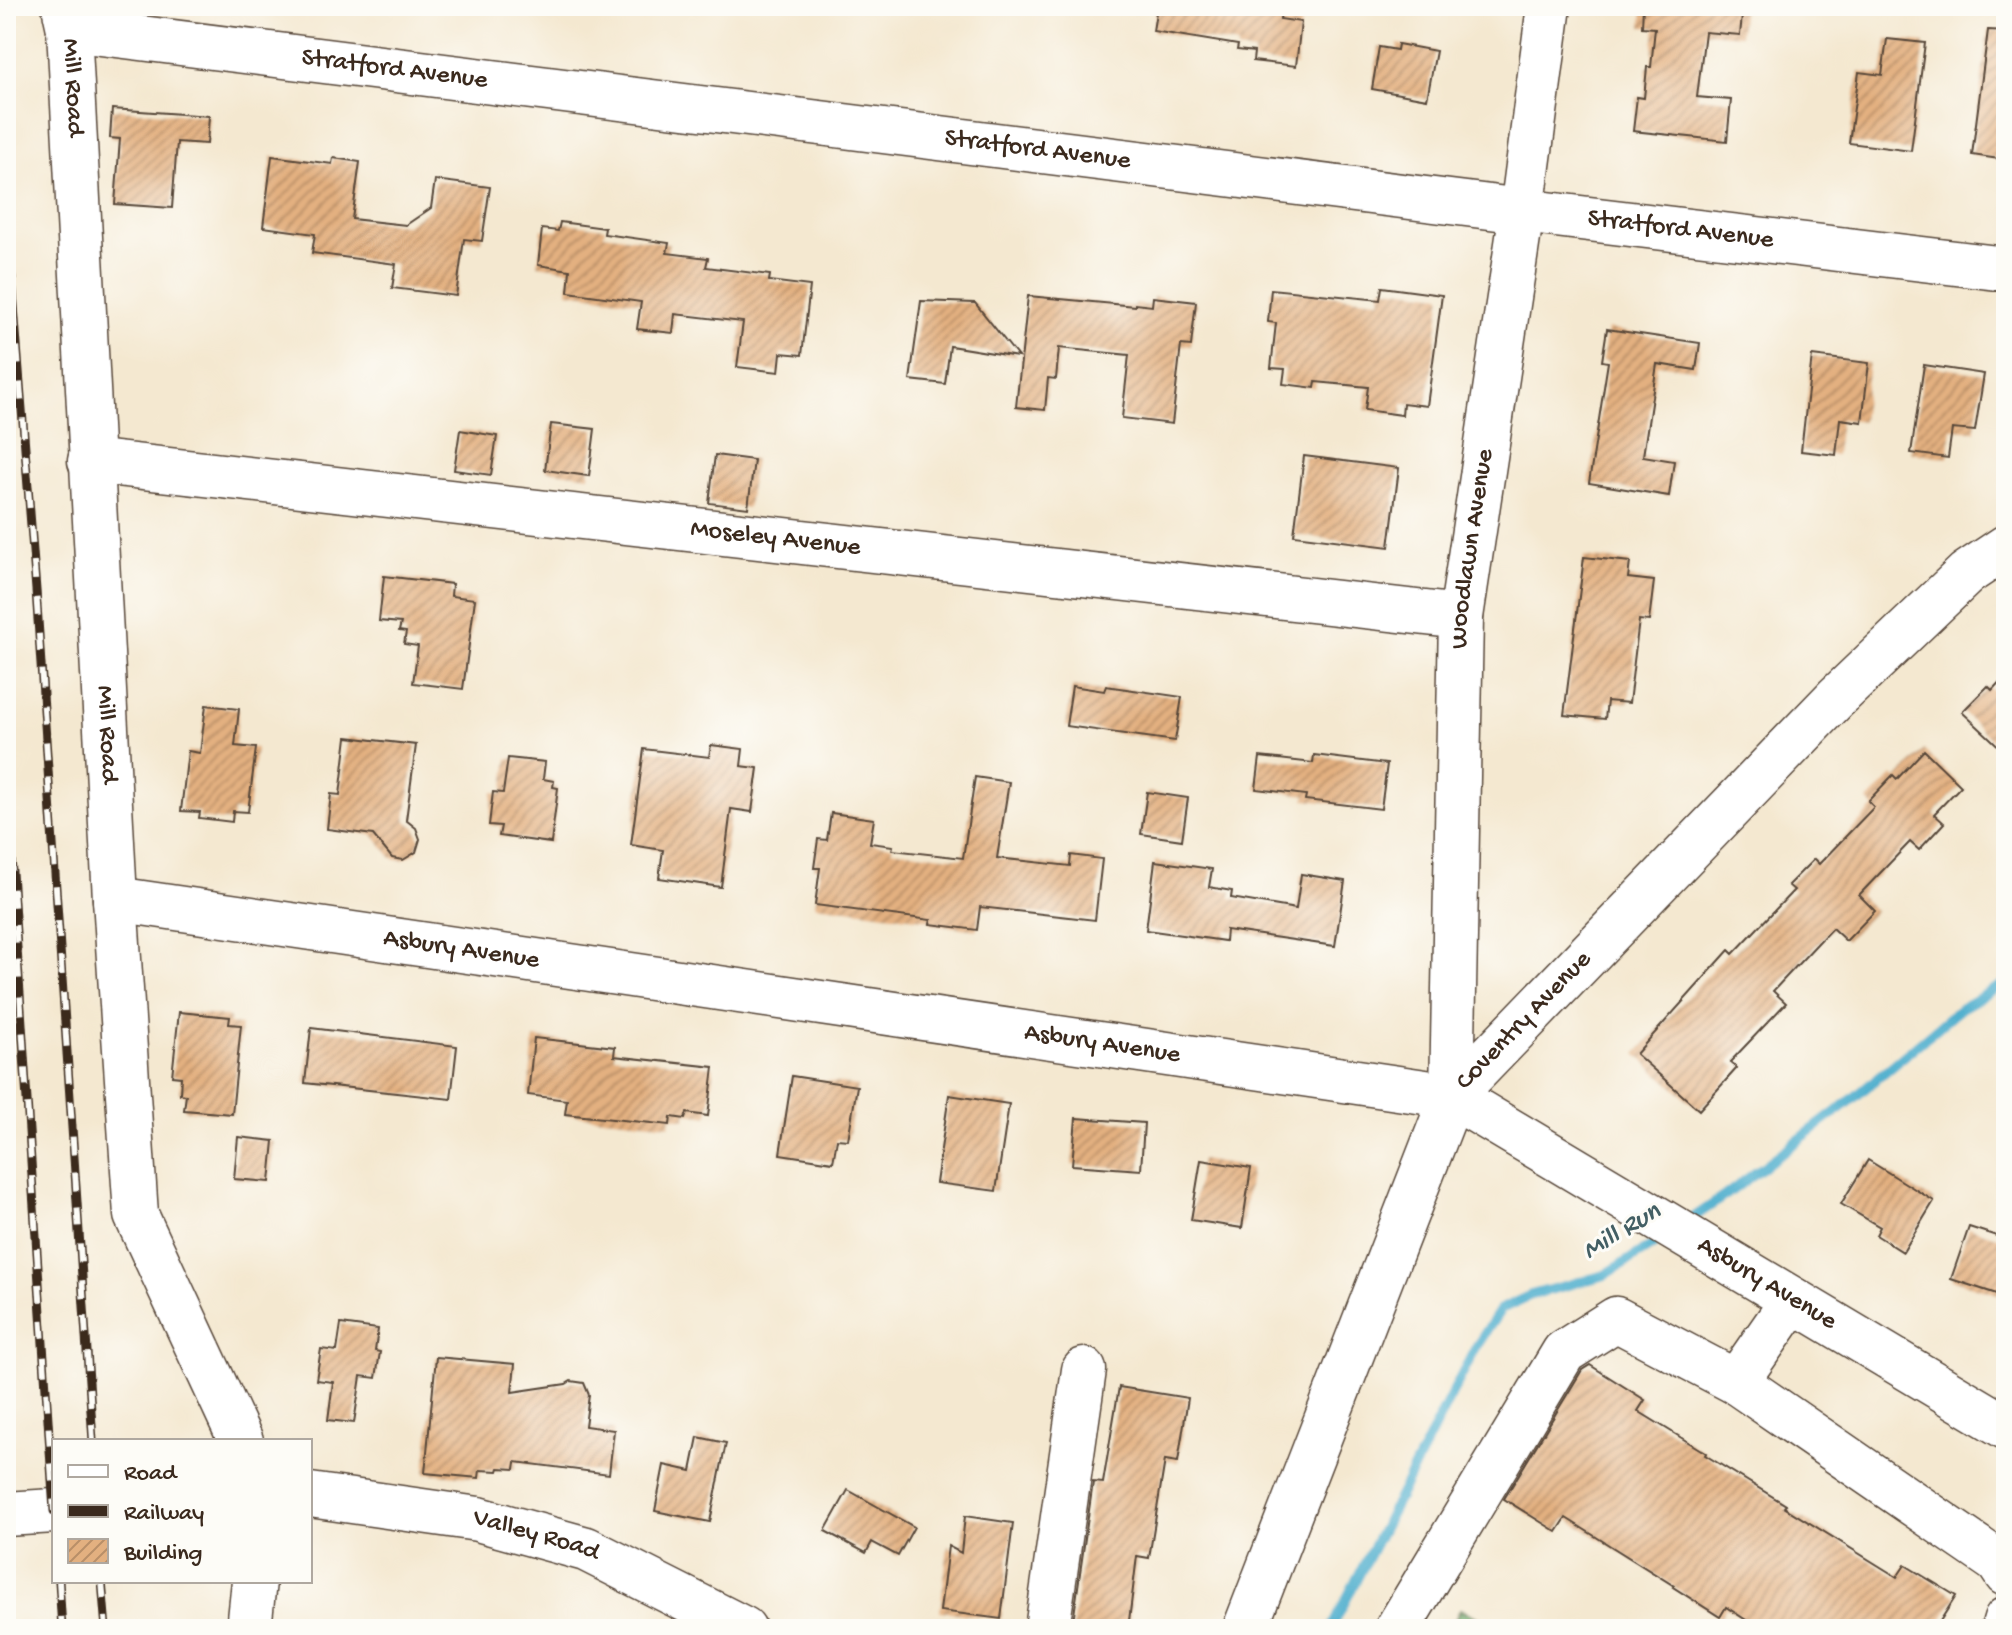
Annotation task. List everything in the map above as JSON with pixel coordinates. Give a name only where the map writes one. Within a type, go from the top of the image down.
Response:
[{"type":"street","name":"Woodlawn Avenue","points":[[1452,1096],[1461,617],[1522,211],[1549,6]]},
{"type":"street","name":"Stratford Avenue","points":[[66,18],[1522,211],[2006,269]]},
{"type":"street","name":"Mill Road","points":[[66,18],[115,899],[136,1215],[240,1439]]},
{"type":"street","name":"Moseley Avenue","points":[[90,461],[1461,617]]},
{"type":"street","name":"Coventry Avenue","points":[[1245,1629],[1452,1096],[1836,698],[1967,573],[2006,547]]},
{"type":"street","name":"Asbury Avenue","points":[[115,899],[1452,1096],[2006,1427]]},
{"type":"street","points":[[1736,1382],[1793,1300]]},
{"type":"street","points":[[1397,1629],[1564,1352],[1616,1319],[1736,1382],[1998,1562],[2006,1574]]},
{"type":"street","points":[[1047,1629],[1084,1370]]},
{"type":"street","name":"Valley Road","points":[[312,1495],[478,1519],[586,1549],[680,1612],[744,1629]]},
{"type":"street","points":[[6,1514],[52,1511]]},
{"type":"street","points":[[249,1629],[254,1583]]},
{"type":"street","points":[[2003,1629],[2006,1619]]},
{"type":"green space","points":[[1460,1609],[1502,1629],[1451,1629]]},
{"type":"building","points":[[1157,6],[1282,6],[1280,19],[1301,22],[1296,66],[1253,61],[1254,52],[1237,50],[1238,45],[1153,31]]},
{"type":"building","points":[[1643,6],[1743,6],[1740,35],[1705,32],[1697,97],[1731,100],[1727,141],[1633,131],[1637,97],[1644,98],[1647,67],[1651,67],[1655,28],[1642,27]]},
{"type":"building","points":[[1988,30],[2006,31],[2006,160],[1972,155]]},
{"type":"building","points":[[1887,39],[1925,43],[1911,151],[1849,143],[1859,72],[1882,75]]},
{"type":"building","points":[[1398,44],[1436,51],[1427,99],[1372,89],[1379,47],[1397,50]]},
{"type":"building","points":[[112,109],[209,116],[207,144],[177,142],[172,208],[115,204],[120,139],[110,138]]},
{"type":"building","points":[[272,156],[332,164],[333,158],[360,162],[352,219],[406,225],[431,208],[435,180],[490,187],[482,241],[464,239],[456,296],[392,288],[396,264],[312,253],[315,234],[263,227]]},
{"type":"building","points":[[560,222],[605,228],[604,234],[669,243],[667,253],[708,258],[706,267],[770,275],[769,281],[810,286],[802,355],[781,353],[779,372],[737,367],[743,322],[675,314],[673,333],[637,329],[641,302],[568,292],[570,270],[538,265],[542,229],[558,231]]},
{"type":"building","points":[[1382,287],[1442,295],[1427,406],[1403,403],[1402,415],[1365,410],[1368,387],[1316,382],[1315,388],[1283,384],[1285,369],[1271,368],[1276,323],[1268,322],[1271,289],[1380,300]]},
{"type":"building","points":[[1028,296],[1135,306],[1152,306],[1153,297],[1196,302],[1191,346],[1181,345],[1172,424],[1122,418],[1129,355],[1059,348],[1056,379],[1048,378],[1045,410],[1016,407]]},
{"type":"building","points":[[921,301],[975,303],[1018,357],[950,346],[945,384],[910,380]]},
{"type":"building","points":[[1607,329],[1700,343],[1696,370],[1657,364],[1643,456],[1674,461],[1669,496],[1589,483],[1608,362],[1602,361]]},
{"type":"building","points":[[1812,356],[1869,363],[1862,422],[1840,419],[1836,455],[1801,451]]},
{"type":"building","points":[[1924,365],[1984,374],[1975,431],[1952,429],[1948,458],[1911,453]]},
{"type":"building","points":[[551,424],[595,429],[589,476],[545,470]]},
{"type":"building","points":[[460,430],[497,436],[491,475],[454,470]]},
{"type":"building","points":[[715,455],[754,460],[748,508],[709,503]]},
{"type":"building","points":[[1304,456],[1399,468],[1389,547],[1294,535]]},
{"type":"building","points":[[1584,557],[1630,562],[1628,578],[1654,581],[1649,621],[1639,620],[1629,703],[1607,701],[1605,719],[1564,715]]},
{"type":"building","points":[[384,576],[452,584],[451,596],[475,599],[463,689],[413,683],[418,646],[404,644],[406,632],[399,631],[401,623],[379,621]]},
{"type":"building","points":[[2006,675],[2006,753],[1962,712],[1988,686],[1992,690]]},
{"type":"building","points":[[1072,686],[1104,691],[1106,686],[1182,697],[1175,741],[1066,726]]},
{"type":"building","points":[[206,705],[239,709],[235,746],[256,748],[248,812],[233,811],[232,822],[199,818],[200,812],[181,811],[188,751],[200,753]]},
{"type":"building","points":[[347,737],[416,745],[406,820],[416,828],[420,839],[416,852],[403,860],[392,858],[373,835],[327,829],[331,794],[340,795]]},
{"type":"building","points":[[711,745],[743,749],[741,766],[758,768],[752,812],[731,809],[721,887],[659,878],[663,850],[631,845],[644,749],[709,757]]},
{"type":"building","points":[[1924,750],[1961,786],[1934,814],[1944,823],[1919,850],[1910,842],[1859,895],[1875,911],[1846,941],[1832,928],[1773,991],[1786,1003],[1730,1062],[1737,1068],[1699,1110],[1636,1054],[1729,950],[1733,954],[1794,890],[1788,885],[1814,859],[1819,864],[1874,807],[1868,801],[1893,775],[1897,779]]},
{"type":"building","points":[[1314,755],[1387,764],[1381,809],[1305,800],[1306,795],[1256,789],[1260,757],[1313,763]]},
{"type":"building","points":[[508,758],[545,762],[543,779],[554,781],[553,787],[558,788],[551,843],[499,836],[501,826],[489,825],[493,792],[503,793]]},
{"type":"building","points":[[975,777],[1009,782],[997,858],[1070,866],[1071,855],[1102,859],[1095,920],[980,907],[977,930],[930,924],[931,920],[815,905],[820,868],[814,868],[818,839],[827,840],[831,813],[874,819],[870,843],[893,846],[892,850],[963,858]]},
{"type":"building","points":[[1147,792],[1188,798],[1182,840],[1141,834]]},
{"type":"building","points":[[1155,861],[1212,869],[1209,887],[1232,891],[1231,898],[1296,909],[1301,874],[1345,881],[1335,946],[1226,930],[1225,941],[1146,930]]},
{"type":"building","points":[[179,1012],[230,1017],[229,1024],[241,1025],[232,1114],[184,1110],[186,1095],[180,1094],[181,1077],[172,1076]]},
{"type":"building","points":[[311,1028],[457,1046],[451,1099],[305,1083]]},
{"type":"building","points":[[534,1038],[615,1047],[614,1056],[714,1067],[708,1116],[687,1113],[685,1119],[671,1117],[670,1125],[565,1114],[567,1100],[528,1095]]},
{"type":"building","points":[[792,1076],[857,1086],[848,1140],[837,1139],[833,1162],[780,1154]]},
{"type":"building","points":[[949,1095],[1009,1104],[996,1191],[936,1183]]},
{"type":"building","points":[[1076,1118],[1144,1123],[1141,1170],[1072,1165]]},
{"type":"building","points":[[238,1137],[274,1141],[270,1182],[234,1179]]},
{"type":"building","points":[[1201,1160],[1251,1168],[1242,1228],[1191,1220]]},
{"type":"building","points":[[1868,1160],[1934,1201],[1903,1252],[1876,1235],[1880,1227],[1841,1204]]},
{"type":"building","points":[[1969,1227],[2006,1239],[2006,1297],[1951,1279]]},
{"type":"building","points":[[341,1324],[378,1329],[375,1351],[380,1352],[376,1378],[361,1376],[354,1423],[328,1420],[333,1382],[316,1380],[321,1349],[337,1351]]},
{"type":"building","points":[[436,1357],[515,1364],[512,1392],[571,1381],[584,1383],[589,1395],[585,1426],[614,1430],[609,1474],[516,1462],[515,1469],[480,1470],[479,1478],[425,1473]]},
{"type":"building","points":[[1590,1365],[1645,1400],[1638,1411],[1786,1505],[1784,1507],[1897,1577],[1905,1565],[1956,1596],[1935,1629],[1760,1629],[1726,1607],[1720,1617],[1566,1518],[1557,1532],[1504,1499],[1582,1370]]},
{"type":"building","points":[[1119,1387],[1188,1398],[1178,1462],[1165,1460],[1149,1558],[1137,1556],[1128,1629],[1072,1629],[1093,1482],[1103,1483]]},
{"type":"building","points":[[698,1437],[726,1443],[710,1522],[655,1511],[664,1465],[691,1471]]},
{"type":"building","points":[[848,1490],[914,1527],[898,1556],[872,1542],[866,1553],[825,1531]]},
{"type":"building","points":[[965,1516],[1013,1523],[1001,1619],[940,1611],[948,1546],[961,1553]]},
{"type":"waterway","name":"Mill Run","points":[[1687,1222],[1849,1102],[1961,1008],[2006,983]]},
{"type":"waterway","name":"Mill Run","points":[[1331,1629],[1476,1347],[1501,1309],[1531,1295],[1605,1275],[1667,1236]]},
{"type":"railway","points":[[6,203],[36,590],[93,1439]]},
{"type":"railway","points":[[6,781],[52,1481]]},
{"type":"railway","points":[[59,1583],[62,1629]]},
{"type":"railway","points":[[102,1583],[106,1629]]}]
